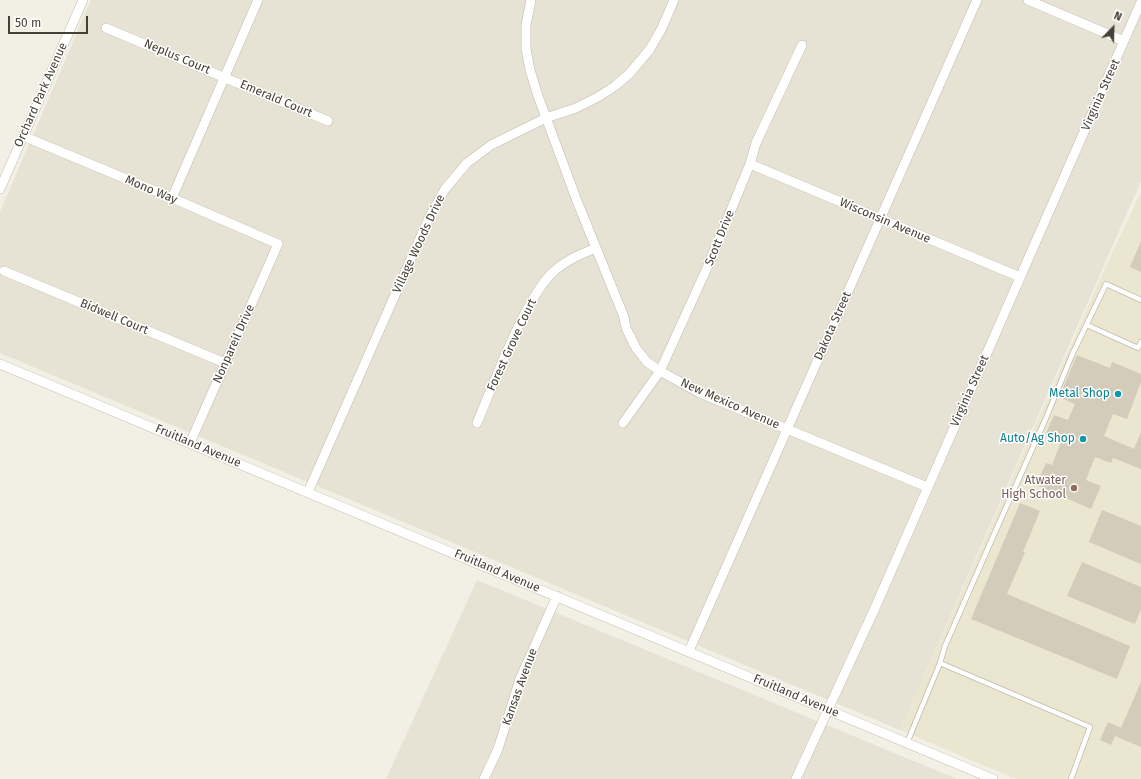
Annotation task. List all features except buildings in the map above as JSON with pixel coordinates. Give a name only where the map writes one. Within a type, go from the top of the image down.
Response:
[{"type":"street","name":"Orchard Park Avenue","points":[[0,189],[83,0]]},
{"type":"street","points":[[172,198],[258,0]]},
{"type":"street","name":"New Mexico Avenue","points":[[531,0],[526,25],[526,49],[530,70],[577,201],[624,317],[626,328],[636,348],[647,362],[660,371],[700,393],[928,487]]},
{"type":"street","name":"Village Woods Drive","points":[[308,492],[429,218],[445,189],[467,163],[491,145],[546,118],[576,108],[598,97],[615,86],[630,73],[650,48],[662,28],[674,0]]},
{"type":"street","name":"Dakota Street","points":[[689,651],[977,0]]},
{"type":"street","points":[[1028,0],[1124,41]]},
{"type":"street","name":"Virginia Street","points":[[796,779],[875,608],[1141,2]]},
{"type":"street","name":"Neplus Court","points":[[106,28],[225,77]]},
{"type":"street","name":"Scott Drive","points":[[623,423],[660,371],[707,268],[750,164],[756,143],[802,45]]},
{"type":"street","name":"Emerald Court","points":[[225,77],[328,121]]},
{"type":"street","name":"Mono Way","points":[[23,136],[278,244]]},
{"type":"street","name":"Wisconsin Avenue","points":[[750,164],[1020,277]]},
{"type":"street","name":"Nonpareil Drive","points":[[190,443],[278,244]]},
{"type":"street","name":"Forest Grove Court","points":[[477,423],[515,333],[543,283],[572,258],[596,248]]},
{"type":"street","name":"Bidwell Court","points":[[4,271],[225,363]]},
{"type":"street","name":"Fruitland Avenue","points":[[0,364],[994,779]]},
{"type":"street","name":"Kansas Avenue","points":[[484,779],[498,749],[520,679],[557,596]]},
{"type":"lane","points":[[907,743],[940,663],[945,646],[1072,356],[1106,284],[1141,300]]},
{"type":"lane","points":[[1087,325],[1140,349],[1141,342]]},
{"type":"lane","points":[[940,663],[1090,727],[1070,779]]},
{"type":"shaded area","points":[[91,0],[1141,0],[1141,181],[900,730],[0,353],[0,212]]},
{"type":"shaded area","name":"Atwater High School","points":[[1141,192],[1141,779],[1016,779],[900,730],[1107,264]]},
{"type":"shaded area","points":[[477,580],[957,779],[386,779]]},
{"type":"place","name":"Metal Shop","points":[[1118,394]]},
{"type":"place","name":"Auto/Ag Shop","points":[[1083,439]]},
{"type":"place","name":"Atwater High School","points":[[1074,488]]}]
